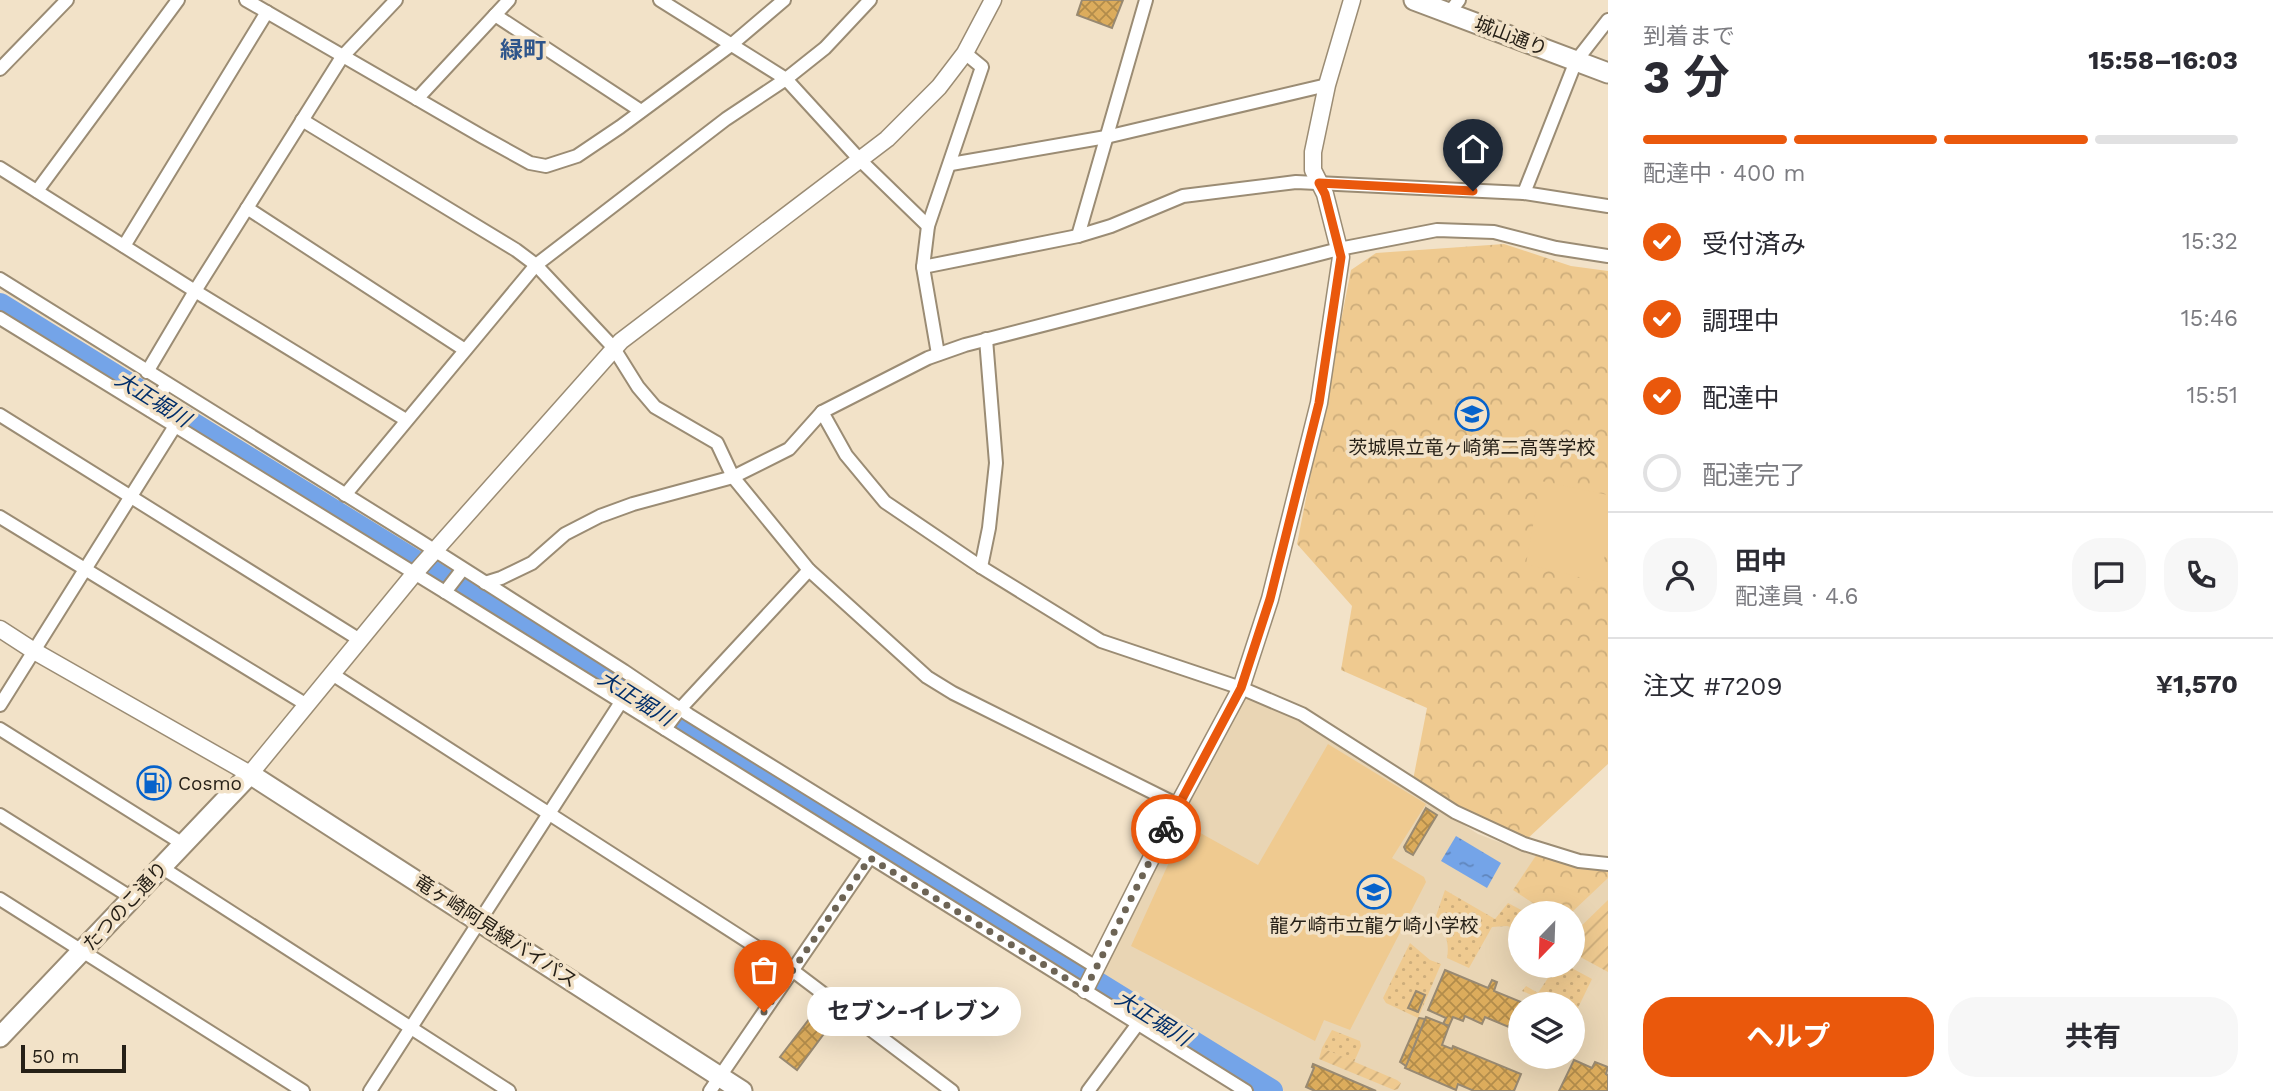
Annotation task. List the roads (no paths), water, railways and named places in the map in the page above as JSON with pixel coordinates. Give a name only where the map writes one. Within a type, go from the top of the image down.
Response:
[{"type":"main road","name":"城山通り","points":[[1414,0],[1454,6],[1608,73]]},
{"type":"main road","name":"たつのこ通り","points":[[0,1037],[250,774]]},
{"type":"main road","name":"竜ヶ崎阿見線バイパス","points":[[250,774],[481,921],[715,1083],[742,1091]]},
{"type":"street","points":[[0,69],[67,0]]},
{"type":"street","points":[[37,191],[178,0]]},
{"type":"street","points":[[247,0],[530,163],[546,166],[577,156],[731,45],[784,0]]},
{"type":"street","points":[[147,372],[342,57],[396,0]]},
{"type":"street","points":[[416,99],[509,0]]},
{"type":"street","points":[[660,0],[786,79],[860,160],[928,226]]},
{"type":"street","points":[[345,495],[536,265],[726,119],[786,79],[825,48],[870,0]]},
{"type":"street","points":[[0,629],[250,774],[414,574],[621,341],[887,138],[939,87],[965,53],[993,0]]},
{"type":"street","points":[[1078,236],[1146,0]]},
{"type":"street","points":[[1085,990],[1178,805],[1241,688],[1270,599],[1319,403],[1341,257],[1325,194],[1313,170],[1313,152],[1327,85],[1352,0]]},
{"type":"street","points":[[124,246],[267,12]]},
{"type":"street","points":[[495,15],[641,111]]},
{"type":"street","points":[[1524,193],[1576,61],[1608,20]]},
{"type":"street","points":[[938,354],[923,267],[928,226],[982,67],[965,53]]},
{"type":"street","points":[[951,164],[1106,137],[1327,85]]},
{"type":"street","points":[[302,120],[516,250],[536,265],[615,348],[638,387],[655,407],[717,443],[733,477],[809,570],[927,677],[954,694],[1178,805]]},
{"type":"street","points":[[0,168],[406,420]]},
{"type":"street","points":[[923,267],[1078,236],[1111,226],[1183,196],[1296,182],[1524,193],[1608,206]]},
{"type":"street","points":[[247,208],[465,350]]},
{"type":"street","points":[[485,583],[532,563],[565,534],[600,516],[733,477],[789,449],[822,412],[938,354],[986,339],[1339,248],[1437,230],[1494,232],[1556,248],[1608,256]]},
{"type":"street","points":[[0,279],[165,386],[435,551],[461,571],[485,583],[624,671],[679,710],[1096,967]]},
{"type":"street","points":[[0,318],[151,408],[175,426],[621,702],[667,727],[870,858],[1246,1091]]},
{"type":"street","points":[[981,567],[989,527],[996,463],[986,339]]},
{"type":"street","points":[[151,408],[165,386]]},
{"type":"street","points":[[822,412],[846,455],[885,502],[981,567],[1101,641],[1241,688],[1301,714],[1455,813],[1524,844],[1579,861],[1608,864]]},
{"type":"street","points":[[0,415],[360,640]]},
{"type":"street","points":[[0,705],[175,426]]},
{"type":"street","points":[[0,517],[307,705]]},
{"type":"street","points":[[667,727],[679,710],[809,570]]},
{"type":"street","points":[[445,592],[461,571]]},
{"type":"street","points":[[332,674],[792,970],[952,1091]]},
{"type":"street","points":[[370,1091],[621,702]]},
{"type":"street","points":[[0,729],[183,844]]},
{"type":"street","points":[[0,814],[132,898]]},
{"type":"street","points":[[715,1083],[870,858]]},
{"type":"street","points":[[161,867],[509,1091]]},
{"type":"street","points":[[0,899],[303,1091]]},
{"type":"street","points":[[1088,1091],[1138,1025]]},
{"type":"water","points":[[1456,836],[1501,863],[1487,888],[1441,861]]},
{"type":"waterway","name":"大正堀川","points":[[0,305],[1271,1091]]},
{"type":"place","name":"茨城県立竜ヶ崎第二高等学校","points":[[1472,414]]},
{"type":"place","name":"Cosmo","points":[[154,783]]},
{"type":"place","name":"龍ケ崎市立龍ケ崎小学校","points":[[1374,892]]},
{"type":"place","name":"セブン-イレブン","points":[[764,1012]]},
{"type":"district","name":"緑町","points":[[523,50]]}]
